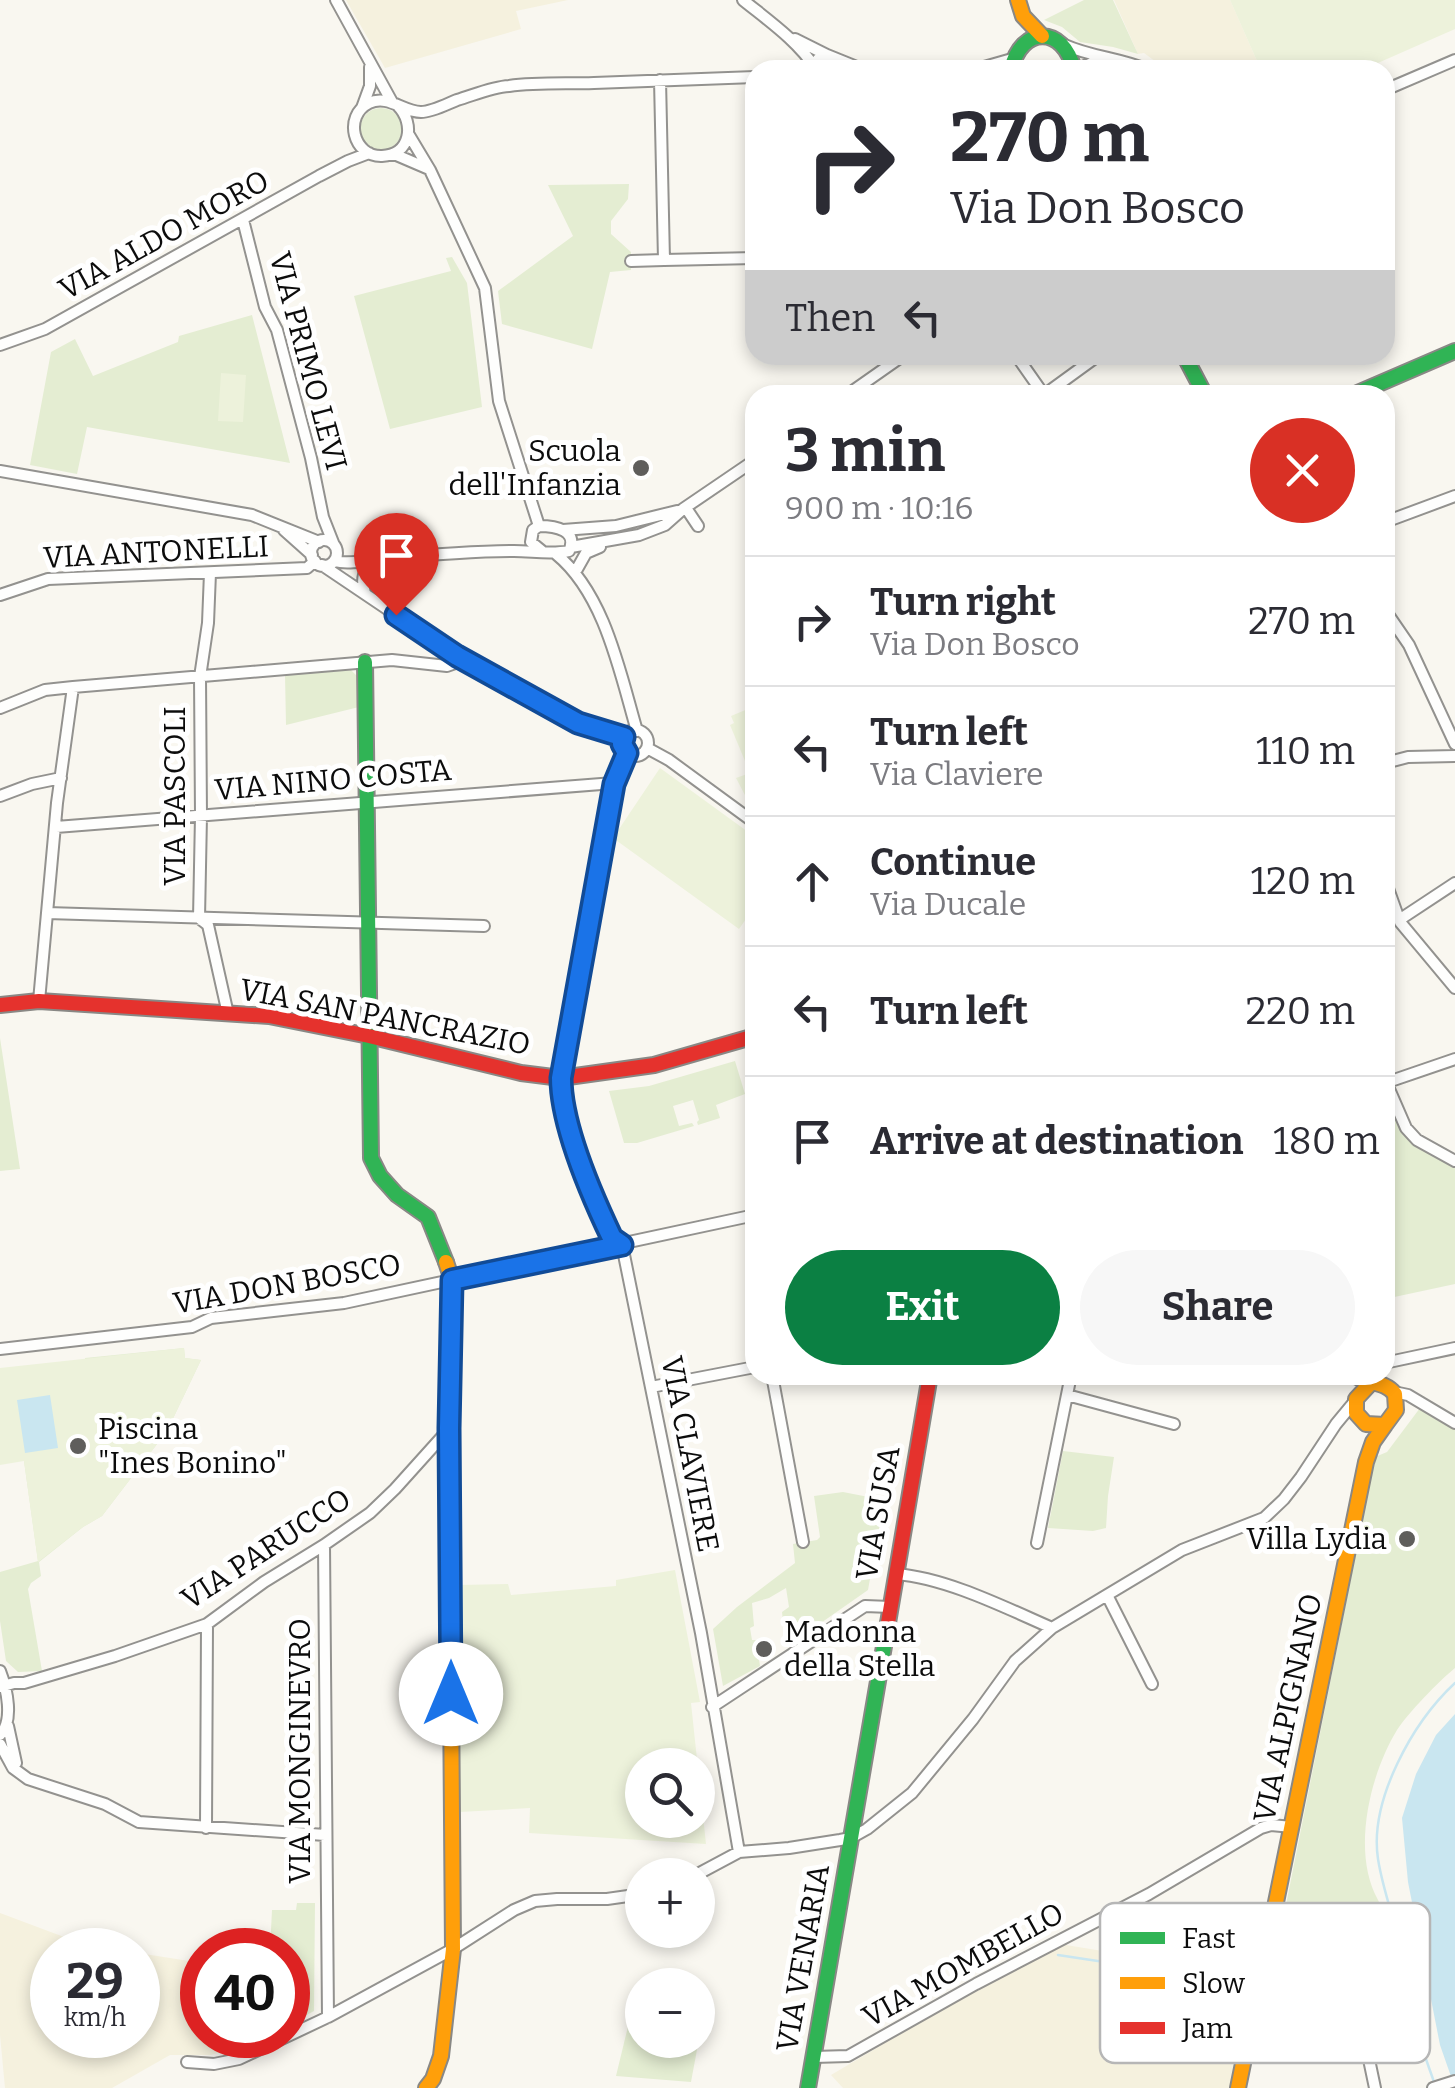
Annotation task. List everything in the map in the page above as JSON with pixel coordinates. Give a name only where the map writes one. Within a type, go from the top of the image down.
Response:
[{"type":"street","points":[[336,0],[395,104],[406,116],[409,132],[485,288],[499,401],[536,528],[531,542],[542,551]]},
{"type":"street","points":[[743,0],[809,60]]},
{"type":"street","points":[[1018,0],[1024,16],[1042,36]]},
{"type":"street","points":[[1013,60],[1020,45],[1024,16]]},
{"type":"street","points":[[786,35],[830,60]]},
{"type":"street","points":[[1020,45],[1042,36],[1115,60]]},
{"type":"street","points":[[1065,45],[1072,60]]},
{"type":"street","points":[[1098,60],[1103,58]]},
{"type":"street","points":[[1395,86],[1455,60]]},
{"type":"street","points":[[370,61],[370,86],[353,125],[358,144],[369,154],[394,154],[430,170]]},
{"type":"street","points":[[362,108],[376,100],[422,112],[506,86],[745,76]]},
{"type":"street","points":[[660,80],[664,260]]},
{"type":"street","points":[[394,154],[422,112]]},
{"type":"street","name":"VIA ALDO MORO","points":[[348,161],[358,144]]},
{"type":"street","name":"VIA ALDO MORO","points":[[0,345],[45,330],[348,161],[369,154]]},
{"type":"street","name":"VIA PRIMO LEVI","points":[[244,220],[265,307],[277,330],[311,458],[327,557]]},
{"type":"street","points":[[630,261],[745,258]]},
{"type":"street","points":[[1376,385],[1455,351]]},
{"type":"street","points":[[861,385],[890,365]]},
{"type":"street","points":[[1058,385],[1085,365]]},
{"type":"street","points":[[556,554],[665,525],[745,467]]},
{"type":"street","points":[[0,471],[252,516],[328,541],[327,557]]},
{"type":"street","points":[[1395,518],[1455,496]]},
{"type":"street","points":[[511,551],[536,528],[616,526],[685,509]]},
{"type":"street","points":[[685,509],[698,526]]},
{"type":"street","name":"VIA PRIMO LEVI","points":[[319,541],[323,517]]},
{"type":"street","points":[[283,529],[327,557],[361,592],[464,660],[578,723],[624,737]]},
{"type":"street","points":[[563,530],[573,540],[570,549],[579,575],[611,642],[638,731],[645,736],[646,748],[638,756],[627,753],[622,744],[629,732],[638,731]]},
{"type":"street","points":[[579,575],[586,553],[619,539]]},
{"type":"street","points":[[327,557],[358,562],[542,551],[556,554],[579,575]]},
{"type":"street","name":"VIA ANTONELLI","points":[[0,595],[48,579],[307,568],[327,557]]},
{"type":"street","points":[[361,592],[363,574],[376,559]]},
{"type":"street","name":"VIA PASCOLI","points":[[210,573],[200,676],[199,918],[208,926],[228,1014]]},
{"type":"street","points":[[1395,625],[1409,645],[1455,744]]},
{"type":"street","points":[[0,708],[45,690],[73,687],[392,660],[448,666],[464,660]]},
{"type":"street","points":[[365,662],[372,1158],[387,1184],[428,1217],[452,1280],[449,1428],[454,1950],[441,2056],[426,2088]]},
{"type":"street","points":[[40,1002],[73,687]]},
{"type":"street","points":[[646,748],[745,816]]},
{"type":"street","points":[[561,1078],[614,784],[627,753]]},
{"type":"street","points":[[1395,760],[1455,756]]},
{"type":"street","points":[[0,796],[61,778]]},
{"type":"street","name":"VIA NINO COSTA","points":[[56,828],[614,784]]},
{"type":"street","points":[[1399,920],[1455,882]]},
{"type":"street","points":[[1395,909],[1399,920],[1455,988]]},
{"type":"street","points":[[47,914],[484,926]]},
{"type":"street","name":"VIA SAN PANCRAZIO","points":[[0,1005],[40,1002],[269,1016],[521,1074],[561,1078],[654,1065],[745,1039]]},
{"type":"street","points":[[1395,1080],[1455,1059]]},
{"type":"street","name":"VIA CLAVIERE","points":[[561,1078],[561,1093],[582,1168],[612,1238],[622,1245],[700,1633],[739,1852]]},
{"type":"street","points":[[1395,1103],[1406,1128],[1417,1140],[1455,1162]]},
{"type":"street","name":"VIA DON BOSCO","points":[[0,1349],[192,1327],[212,1318],[344,1303],[745,1217]]},
{"type":"street","points":[[1395,1363],[1455,1348]]},
{"type":"street","points":[[651,1386],[745,1369]]},
{"type":"street","points":[[774,1385],[803,1542]]},
{"type":"street","name":"VIA SUSA","points":[[851,1838],[928,1385]]},
{"type":"street","points":[[1037,1543],[1069,1385]]},
{"type":"street","points":[[1351,1385],[1360,1420]]},
{"type":"street","points":[[1382,1385],[1398,1408]]},
{"type":"street","points":[[715,1865],[739,1852],[851,1838],[877,1821],[912,1793],[974,1719],[1015,1661],[1052,1628],[1182,1550],[1264,1518],[1301,1477],[1356,1398],[1382,1385],[1408,1395],[1455,1423]]},
{"type":"street","points":[[1067,1396],[1174,1424]]},
{"type":"street","points":[[1330,1434],[1344,1423],[1360,1420],[1370,1426],[1385,1426],[1398,1408],[1421,1404]]},
{"type":"street","name":"VIA ALPIGNANO","points":[[1360,1420],[1366,1462]]},
{"type":"street","name":"VIA ALPIGNANO","points":[[1275,1903],[1366,1462],[1373,1442],[1385,1426]]},
{"type":"street","name":"VIA PARUCCO","points":[[2,1686],[115,1656],[207,1624],[370,1513],[449,1428]]},
{"type":"street","name":"VIA MONGINEVRO","points":[[324,1546],[328,2017]]},
{"type":"street","points":[[896,1574],[912,1575],[980,1596],[1052,1628]]},
{"type":"street","points":[[1106,1595],[1152,1684]]},
{"type":"street","points":[[712,1707],[866,1606],[890,1606]]},
{"type":"street","points":[[206,1828],[207,1624]]},
{"type":"street","points":[[0,1669],[24,1683],[14,1691],[0,1735]]},
{"type":"street","points":[[0,1669],[15,1762],[28,1779]]},
{"type":"street","points":[[0,1744],[13,1768],[28,1779],[105,1804],[139,1822],[325,1835]]},
{"type":"street","name":"VIA MOMBELLO","points":[[1132,1903],[1260,1828],[1292,1827]]},
{"type":"street","name":"VIA VENARIA","points":[[808,2088],[851,1838]]},
{"type":"street","points":[[188,2062],[214,2064],[239,2059],[454,1950],[514,1910],[557,1899],[625,1896]]},
{"type":"street","name":"VIA MOMBELLO","points":[[814,2057],[848,2056],[1100,1919]]},
{"type":"street","name":"VIA ALPIGNANO","points":[[1238,2088],[1243,2063]]},
{"type":"street","points":[[1369,2063],[1374,2088]]},
{"type":"street","points":[[1433,2088],[1455,2082]]},
{"type":"shaded area","points":[[346,0],[568,0],[516,11],[521,29],[385,68]]},
{"type":"shaded area","points":[[1114,0],[1230,0],[1257,60],[1153,60],[1144,53],[1138,54]]},
{"type":"shaded area","points":[[0,1913],[40,1928],[30,1928],[30,2058],[160,2058],[160,1956],[180,1960],[180,2055],[170,2055],[112,2088],[5,2088],[0,2035]]},
{"type":"shaded area","points":[[1054,1943],[1100,1951],[1100,2063],[1238,2063],[1231,2088],[843,2088],[831,2075]]},
{"type":"green space","points":[[1084,0],[1113,0],[1138,54],[1080,42],[1062,27],[1044,20]]},
{"type":"green space","points":[[1230,0],[1455,0],[1455,29],[1385,60],[1257,60]]},
{"type":"green space","points":[[381,108],[396,114],[402,129],[396,144],[381,150],[366,144],[360,129],[366,114]]},
{"type":"green space","points":[[629,184],[628,199],[611,221],[611,234],[631,252],[631,270],[610,272],[592,349],[502,324],[498,291],[573,236],[548,185]]},
{"type":"green space","points":[[452,257],[467,283],[482,407],[390,429],[354,296],[451,271],[446,258]]},
{"type":"green space","points":[[252,315],[290,463],[87,427],[77,474],[30,465],[51,352],[75,339],[93,376],[178,342],[179,336]]},
{"type":"green space","points":[[221,373],[246,375],[243,422],[218,421]]},
{"type":"green space","points":[[351,670],[358,677],[359,707],[286,725],[285,675]]},
{"type":"green space","points":[[745,710],[745,761],[730,725],[734,723],[731,716]]},
{"type":"green space","points":[[660,768],[745,830],[745,920],[739,929],[613,838]]},
{"type":"green space","points":[[745,775],[745,795],[736,778]]},
{"type":"green space","points":[[0,1038],[20,1169],[0,1171]]},
{"type":"green space","points":[[735,1061],[745,1094],[716,1105],[720,1118],[698,1125],[693,1100],[673,1106],[679,1126],[694,1126],[637,1143],[624,1143],[609,1091],[649,1086]]},
{"type":"green space","points":[[1395,1106],[1415,1143],[1455,1166],[1455,1284],[1395,1297]]},
{"type":"green space","name":"Piscina \"Ines Bonino\"","points":[[184,1348],[185,1358],[201,1360],[167,1431],[102,1516],[39,1562],[41,1576],[28,1589],[42,1671],[18,1672],[6,1661],[0,1621],[0,1572],[38,1561],[24,1461],[87,1375],[85,1358]]},
{"type":"green space","name":"Piscina \"Ines Bonino\"","points":[[184,1348],[185,1358],[201,1360],[167,1431],[102,1516],[38,1562],[24,1461],[0,1465],[0,1368]]},
{"type":"green space","points":[[1420,1408],[1455,1428],[1455,1668],[1408,1715],[1379,1768],[1365,1837],[1370,1881],[1380,1903],[1286,1903],[1375,1457],[1387,1452]]},
{"type":"green space","points":[[1063,1451],[1114,1457],[1106,1528],[1048,1528]]},
{"type":"green space","points":[[843,1492],[884,1500],[868,1590],[798,1639],[785,1639],[782,1612],[789,1607],[786,1588],[752,1603],[754,1626],[750,1628],[760,1666],[723,1686],[713,1629],[795,1563],[793,1544],[820,1537],[814,1496]]},
{"type":"green space","points":[[675,1570],[700,1702],[691,1703],[696,1748],[625,1748],[625,1838],[705,1838],[706,1844],[529,1833],[530,1808],[460,1812],[459,1585],[508,1584],[511,1595],[616,1586],[616,1580]]},
{"type":"green space","points":[[297,1903],[315,1903],[314,2011],[310,2013],[310,1928],[271,1928],[272,1910],[296,1910]]},
{"type":"green space","points":[[625,2039],[625,2058],[695,2058],[691,2082],[616,2076]]},
{"type":"water","points":[[50,1395],[58,1448],[25,1453],[17,1400]]},
{"type":"water","points":[[1455,1714],[1455,2088],[1440,2045],[1430,1994],[1430,1903],[1412,1903],[1402,1818],[1416,1774],[1436,1735]]},
{"type":"waterway","points":[[1389,1903],[1378,1859],[1377,1836],[1387,1788],[1410,1740],[1455,1683]]},
{"type":"waterway","points":[[1058,1955],[1100,1961]]},
{"type":"waterway","points":[[1428,2063],[1434,2082]]},
{"type":"traffic: fast","points":[[1014,60],[1024,45],[1042,36],[1061,45],[1071,60]]},
{"type":"traffic: fast","points":[[1376,385],[1455,351]]},
{"type":"traffic: fast","points":[[1189,365],[1200,385]]},
{"type":"traffic: fast","points":[[365,662],[371,1158],[397,1195],[428,1217],[446,1262]]},
{"type":"traffic: fast","points":[[808,2088],[888,1623]]},
{"type":"traffic: slow","points":[[1018,0],[1023,16],[1042,36]]},
{"type":"traffic: slow","points":[[426,2088],[441,2056],[453,1949],[449,1428],[452,1280],[446,1262]]},
{"type":"traffic: slow","points":[[1369,1385],[1356,1399],[1356,1413],[1366,1424],[1385,1425],[1396,1410],[1395,1394],[1380,1385]]},
{"type":"traffic: slow","points":[[1276,1903],[1366,1462],[1385,1425]]},
{"type":"traffic: slow","points":[[1238,2088],[1243,2063]]},
{"type":"traffic: jam","points":[[0,1005],[39,1001],[269,1016],[521,1073],[561,1078],[654,1065],[745,1039]]},
{"type":"traffic: jam","points":[[888,1623],[928,1385]]},
{"type":"place","name":"Scuola dell'Infanzia","points":[[641,468]]},
{"type":"place","name":"Piscina \"Ines Bonino\"","points":[[78,1446]]},
{"type":"place","name":"Villa Lydia","points":[[1407,1539]]},
{"type":"place","name":"Madonna della Stella","points":[[764,1649]]},
{"type":"route","points":[[396,615],[457,656],[578,723],[624,737],[622,744],[627,753],[614,784],[561,1078],[561,1093],[582,1168],[612,1238],[622,1245],[452,1280],[451,1694]]}]
